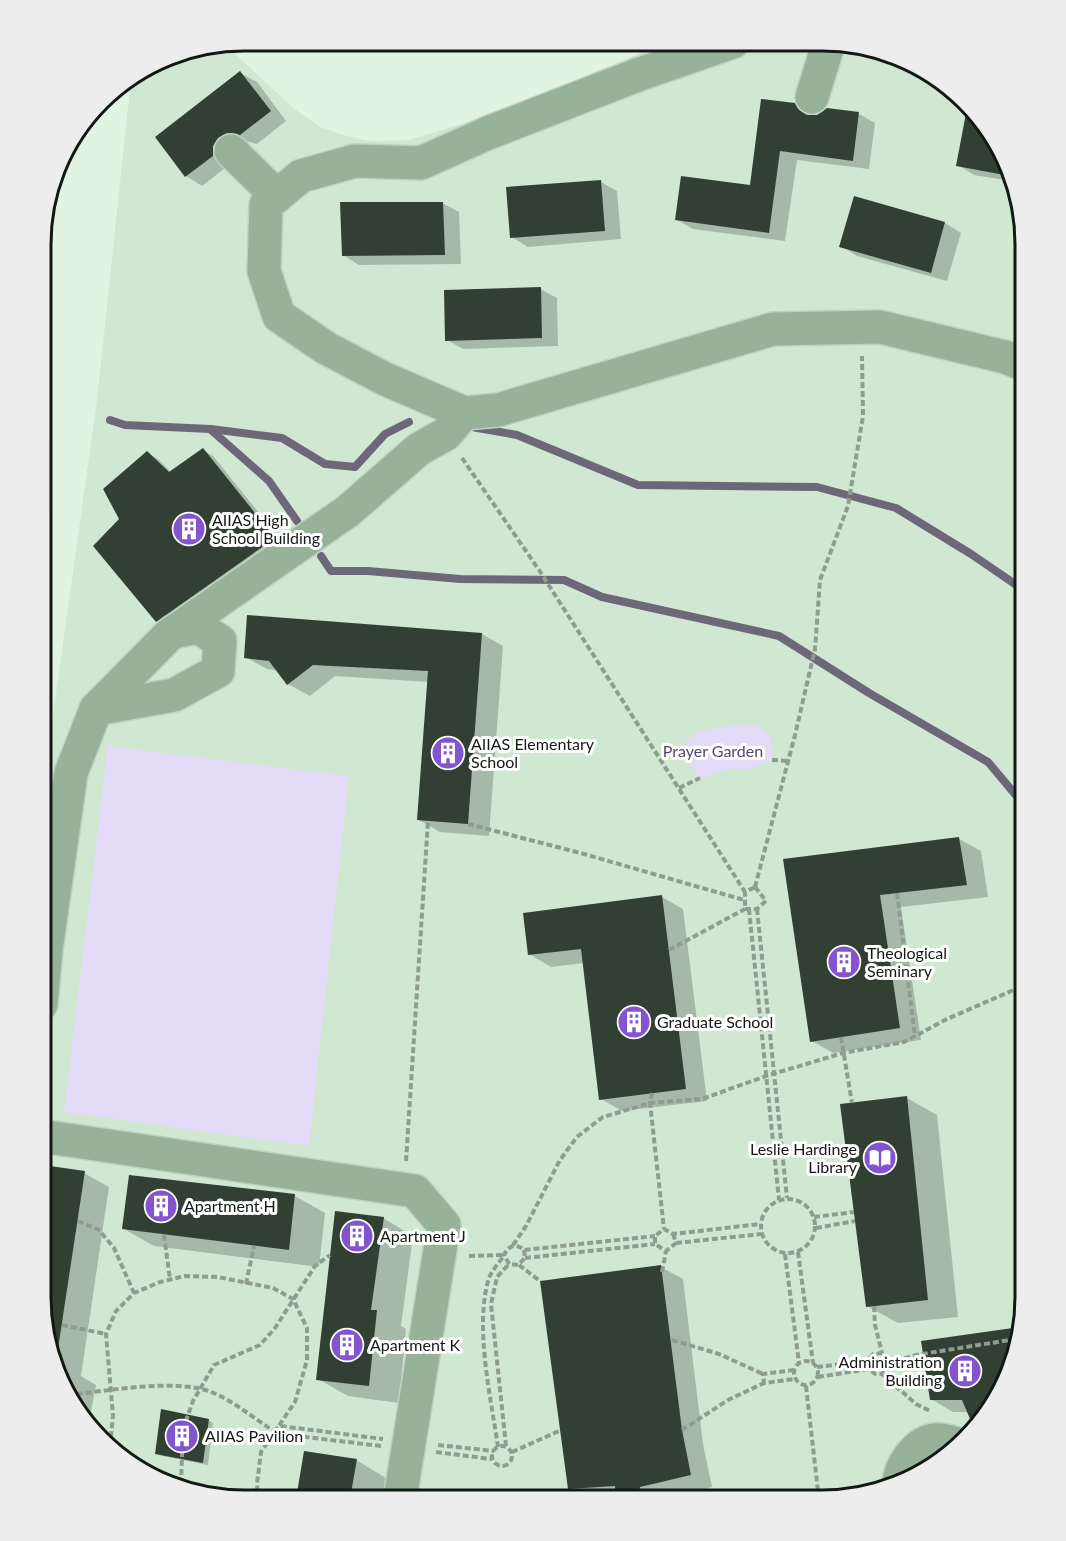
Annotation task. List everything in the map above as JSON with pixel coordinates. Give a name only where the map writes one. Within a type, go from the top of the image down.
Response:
[{"type":"street","points":[[455,423],[385,379],[326,348],[279,316],[264,271],[266,205],[301,176],[354,161],[421,163],[640,74],[708,51]]},
{"type":"street","points":[[812,97],[826,51]]},
{"type":"street","points":[[231,151],[278,196]]},
{"type":"street","points":[[51,915],[71,773],[96,709],[173,632],[348,511],[419,449],[455,423],[773,329],[880,327],[1015,361]]},
{"type":"street","points":[[96,709],[174,695],[218,670],[220,641],[198,627],[173,632]]},
{"type":"street","points":[[51,1137],[415,1191],[444,1225],[402,1490]]},
{"type":"street","points":[[903,1472],[906,1462],[917,1449],[934,1439],[950,1441]]},
{"type":"path","points":[[745,892],[755,887],[789,761],[815,649],[820,580],[848,506],[852,488],[863,416],[861,327]]},
{"type":"path","points":[[455,423],[539,570],[745,892],[744,900],[747,909],[779,1200]]},
{"type":"path","points":[[772,760],[789,761]]},
{"type":"path","points":[[679,788],[700,778]]},
{"type":"path","points":[[404,1189],[428,821]]},
{"type":"path","points":[[468,824],[744,900]]},
{"type":"path","points":[[669,950],[747,909],[757,909],[766,901],[755,887]]},
{"type":"path","points":[[897,893],[915,1036]]},
{"type":"path","points":[[757,909],[787,1198]]},
{"type":"path","points":[[498,1447],[484,1338],[484,1302],[490,1275],[507,1248],[513,1245],[526,1226],[560,1160],[577,1137],[603,1117],[650,1103],[702,1099],[791,1067],[843,1053],[904,1042],[947,1019],[1015,988]]},
{"type":"path","points":[[841,1037],[852,1103]]},
{"type":"path","points":[[652,1093],[650,1103],[664,1229]]},
{"type":"path","points":[[787,1198],[804,1203],[814,1217],[816,1228],[810,1243],[798,1252],[785,1254],[770,1248],[761,1234],[760,1224],[765,1209],[787,1198]]},
{"type":"path","points":[[814,1217],[854,1212]]},
{"type":"path","points":[[78,1221],[99,1230],[114,1248],[134,1293]]},
{"type":"path","points":[[816,1228],[855,1221]]},
{"type":"path","points":[[664,1229],[674,1234],[760,1224]]},
{"type":"path","points":[[524,1250],[655,1236],[664,1229]]},
{"type":"path","points":[[674,1234],[676,1243]]},
{"type":"path","points":[[662,1272],[666,1251],[676,1243],[761,1234]]},
{"type":"path","points":[[164,1235],[170,1280]]},
{"type":"path","points":[[655,1236],[655,1244]]},
{"type":"path","points":[[518,1265],[525,1258],[655,1244],[666,1251]]},
{"type":"path","points":[[513,1245],[524,1250],[525,1258]]},
{"type":"path","points":[[246,1284],[254,1246]]},
{"type":"path","points":[[798,1252],[813,1363]]},
{"type":"path","points":[[785,1254],[799,1364]]},
{"type":"path","points":[[181,1479],[183,1430],[199,1389],[214,1365],[260,1346],[275,1328],[315,1266],[330,1255]]},
{"type":"path","points":[[504,1255],[509,1264]]},
{"type":"path","points":[[509,1264],[518,1265],[540,1281]]},
{"type":"path","points":[[509,1264],[497,1277],[492,1304],[506,1446],[512,1452]]},
{"type":"path","points":[[111,1437],[114,1416],[106,1334],[116,1311],[134,1293],[160,1282],[185,1276],[207,1277],[273,1288],[293,1299],[307,1328],[307,1360],[295,1402],[261,1452],[257,1490]]},
{"type":"path","points":[[874,1306],[875,1325],[882,1353],[888,1363],[888,1368],[882,1374]]},
{"type":"path","points":[[62,1325],[106,1334]]},
{"type":"path","points":[[888,1363],[916,1355],[1010,1340]]},
{"type":"path","points":[[672,1341],[719,1354],[763,1374],[794,1370],[806,1361],[817,1367],[818,1377]]},
{"type":"path","points":[[817,1367],[867,1361],[873,1354],[882,1353]]},
{"type":"path","points":[[867,1361],[869,1369],[875,1374],[882,1374],[916,1404],[937,1414],[952,1439]]},
{"type":"path","points":[[794,1370],[795,1379],[799,1384],[806,1386],[818,1377],[869,1369]]},
{"type":"path","points":[[763,1374],[764,1383]]},
{"type":"path","points":[[682,1430],[728,1400],[764,1383],[795,1379]]},
{"type":"path","points":[[78,1394],[165,1386],[199,1389],[210,1391],[230,1401],[280,1434],[494,1451]]},
{"type":"path","points":[[806,1386],[818,1490]]},
{"type":"path","points":[[274,1431],[280,1426],[409,1445],[491,1459],[496,1465],[504,1466],[510,1462],[512,1452]]},
{"type":"path","points":[[512,1452],[559,1431]]},
{"type":"path","points":[[491,1459],[498,1447],[506,1446]]},
{"type":"shaded area","points":[[232,51],[292,107],[320,127],[346,136],[370,141],[409,140],[493,114],[645,51],[847,53],[896,66],[929,83],[949,99],[983,137],[1005,182],[1015,231],[1015,1310],[1005,1359],[983,1404],[949,1442],[929,1458],[884,1480],[847,1488],[822,1490],[244,1490],[219,1488],[170,1475],[126,1450],[107,1434],[83,1404],[61,1359],[51,1310],[51,729],[97,400],[130,88],[147,77],[182,61]]},
{"type":"green space","name":"Prayer Garden","points":[[735,725],[759,726],[771,738],[772,760],[750,769],[730,769],[700,778],[688,763],[684,744],[697,731]]},
{"type":"green space","points":[[108,746],[349,776],[309,1146],[64,1112]]},
{"type":"building","points":[[240,71],[271,111],[240,135],[227,133],[218,138],[213,146],[213,156],[185,177],[155,137]]},
{"type":"building","points":[[761,99],[795,103],[799,110],[807,115],[817,115],[827,108],[859,112],[853,161],[780,151],[769,233],[675,220],[681,176],[750,185]]},
{"type":"building","points":[[966,116],[983,137],[1002,174],[956,166]]},
{"type":"building","points":[[601,180],[605,231],[510,238],[506,187]]},
{"type":"building","points":[[854,196],[945,222],[931,273],[839,247]]},
{"type":"building","points":[[340,202],[443,202],[445,255],[342,256]]},
{"type":"building","points":[[541,287],[542,338],[445,341],[444,290]]},
{"type":"building","name":"AIIAS High School Building","points":[[203,448],[275,538],[156,622],[93,546],[119,519],[103,489],[147,451],[169,472]]},
{"type":"building","name":"AIIAS Elementary School","points":[[247,615],[482,633],[468,824],[417,820],[428,671],[313,665],[287,685],[269,661],[244,658]]},
{"type":"building","name":"Theological Seminary","points":[[959,837],[967,885],[880,895],[900,1028],[810,1042],[783,859]]},
{"type":"building","name":"Graduate School","points":[[662,895],[686,1089],[599,1100],[581,949],[528,955],[523,913]]},
{"type":"building","name":"Leslie Hardinge Library","points":[[907,1096],[928,1300],[866,1307],[840,1104]]},
{"type":"building","points":[[51,1166],[85,1171],[58,1348],[51,1310]]},
{"type":"building","points":[[129,1175],[295,1194],[289,1250],[122,1229]]},
{"type":"building","points":[[335,1211],[384,1217],[371,1310],[377,1310],[369,1386],[316,1380]]},
{"type":"building","points":[[661,1265],[682,1430],[691,1475],[640,1487],[639,1490],[615,1490],[615,1486],[568,1489],[540,1281]]},
{"type":"building","name":"Administration Building","points":[[1012,1328],[1005,1359],[995,1382],[983,1404],[970,1420],[962,1400],[930,1400],[921,1341]]},
{"type":"building","name":"AIIAS Pavilion","points":[[161,1409],[209,1419],[203,1463],[155,1454]]},
{"type":"building","points":[[304,1451],[357,1459],[352,1490],[298,1490]]},
{"type":"waterway","points":[[110,420],[125,425],[210,429],[269,481],[297,521]]},
{"type":"waterway","points":[[211,429],[282,438],[325,464],[355,467],[385,434],[409,422]]},
{"type":"waterway","points":[[472,427],[517,435],[638,485],[817,487],[896,508],[1015,584]]},
{"type":"waterway","points":[[321,556],[331,571],[368,571],[460,579],[564,580],[602,597],[779,636],[869,693],[988,762],[1015,794]]},
{"type":"place","name":"AIIAS High School Building","points":[[189,529]]},
{"type":"place","name":"AIIAS Elementary School","points":[[448,753]]},
{"type":"place","name":"Theological Seminary","points":[[844,962]]},
{"type":"place","name":"Graduate School","points":[[634,1022]]},
{"type":"place","name":"Leslie Hardinge Library","points":[[880,1158]]},
{"type":"place","name":"Apartment H","points":[[161,1206]]},
{"type":"place","name":"Apartment J","points":[[357,1236]]},
{"type":"place","name":"Apartment K","points":[[347,1345]]},
{"type":"place","name":"Administration Building","points":[[965,1371]]},
{"type":"place","name":"AIIAS Pavilion","points":[[182,1436]]}]
